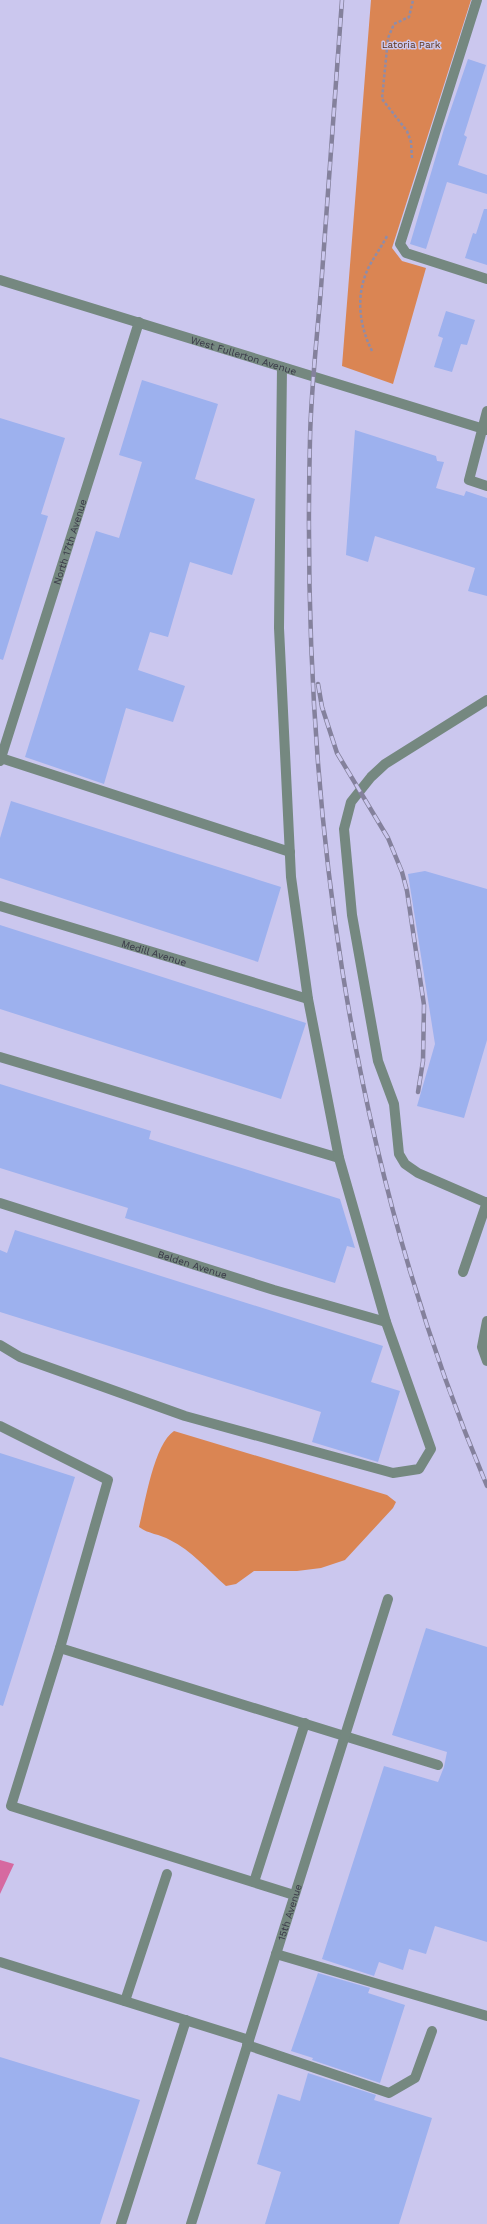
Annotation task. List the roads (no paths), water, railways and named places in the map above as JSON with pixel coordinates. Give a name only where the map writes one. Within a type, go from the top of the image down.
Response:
[{"type":"street","points":[[477,0],[400,244],[406,253],[487,278]]},
{"type":"street","name":"West Fullerton Avenue","points":[[0,280],[484,429]]},
{"type":"street","name":"North 17th Avenue","points":[[1,760],[139,322]]},
{"type":"street","points":[[0,1345],[20,1357],[185,1416],[393,1473],[419,1469],[426,1460],[431,1449],[386,1322],[339,1158],[308,999],[291,877],[279,628],[282,367]]},
{"type":"street","points":[[487,411],[484,429],[469,480],[487,486]]},
{"type":"street","points":[[463,1272],[487,1202],[418,1173],[405,1164],[399,1154],[394,1104],[378,1061],[352,915],[344,829],[351,802],[385,764],[487,700]]},
{"type":"street","points":[[1,760],[290,852]]},
{"type":"street","name":"Medill Avenue","points":[[0,906],[308,999]]},
{"type":"street","points":[[0,1057],[339,1158]]},
{"type":"street","name":"Belden Avenue","points":[[0,1203],[274,1290],[386,1322]]},
{"type":"street","points":[[487,1321],[482,1347],[487,1361]]},
{"type":"street","points":[[0,1426],[108,1480],[60,1648],[11,1806],[294,1895]]},
{"type":"street","name":"15th Avenue","points":[[191,2224],[388,1599]]},
{"type":"street","points":[[60,1648],[438,1764]]},
{"type":"street","points":[[254,1882],[304,1723]]},
{"type":"street","points":[[125,2001],[167,1874]]},
{"type":"street","points":[[276,1954],[487,2016]]},
{"type":"street","points":[[0,1962],[186,2020],[389,2093],[416,2078],[432,2031]]},
{"type":"street","points":[[121,2224],[186,2020]]},
{"type":"railway","points":[[342,0],[310,439],[309,573],[314,707],[325,841],[343,973],[367,1103],[399,1233],[439,1360],[487,1486]]},
{"type":"railway","points":[[318,684],[322,707],[337,753],[388,838],[402,872],[407,891],[424,1005],[423,1061],[418,1092]]},
{"type":"park label","name":"Latoria Park","points":[[411,44]]}]
